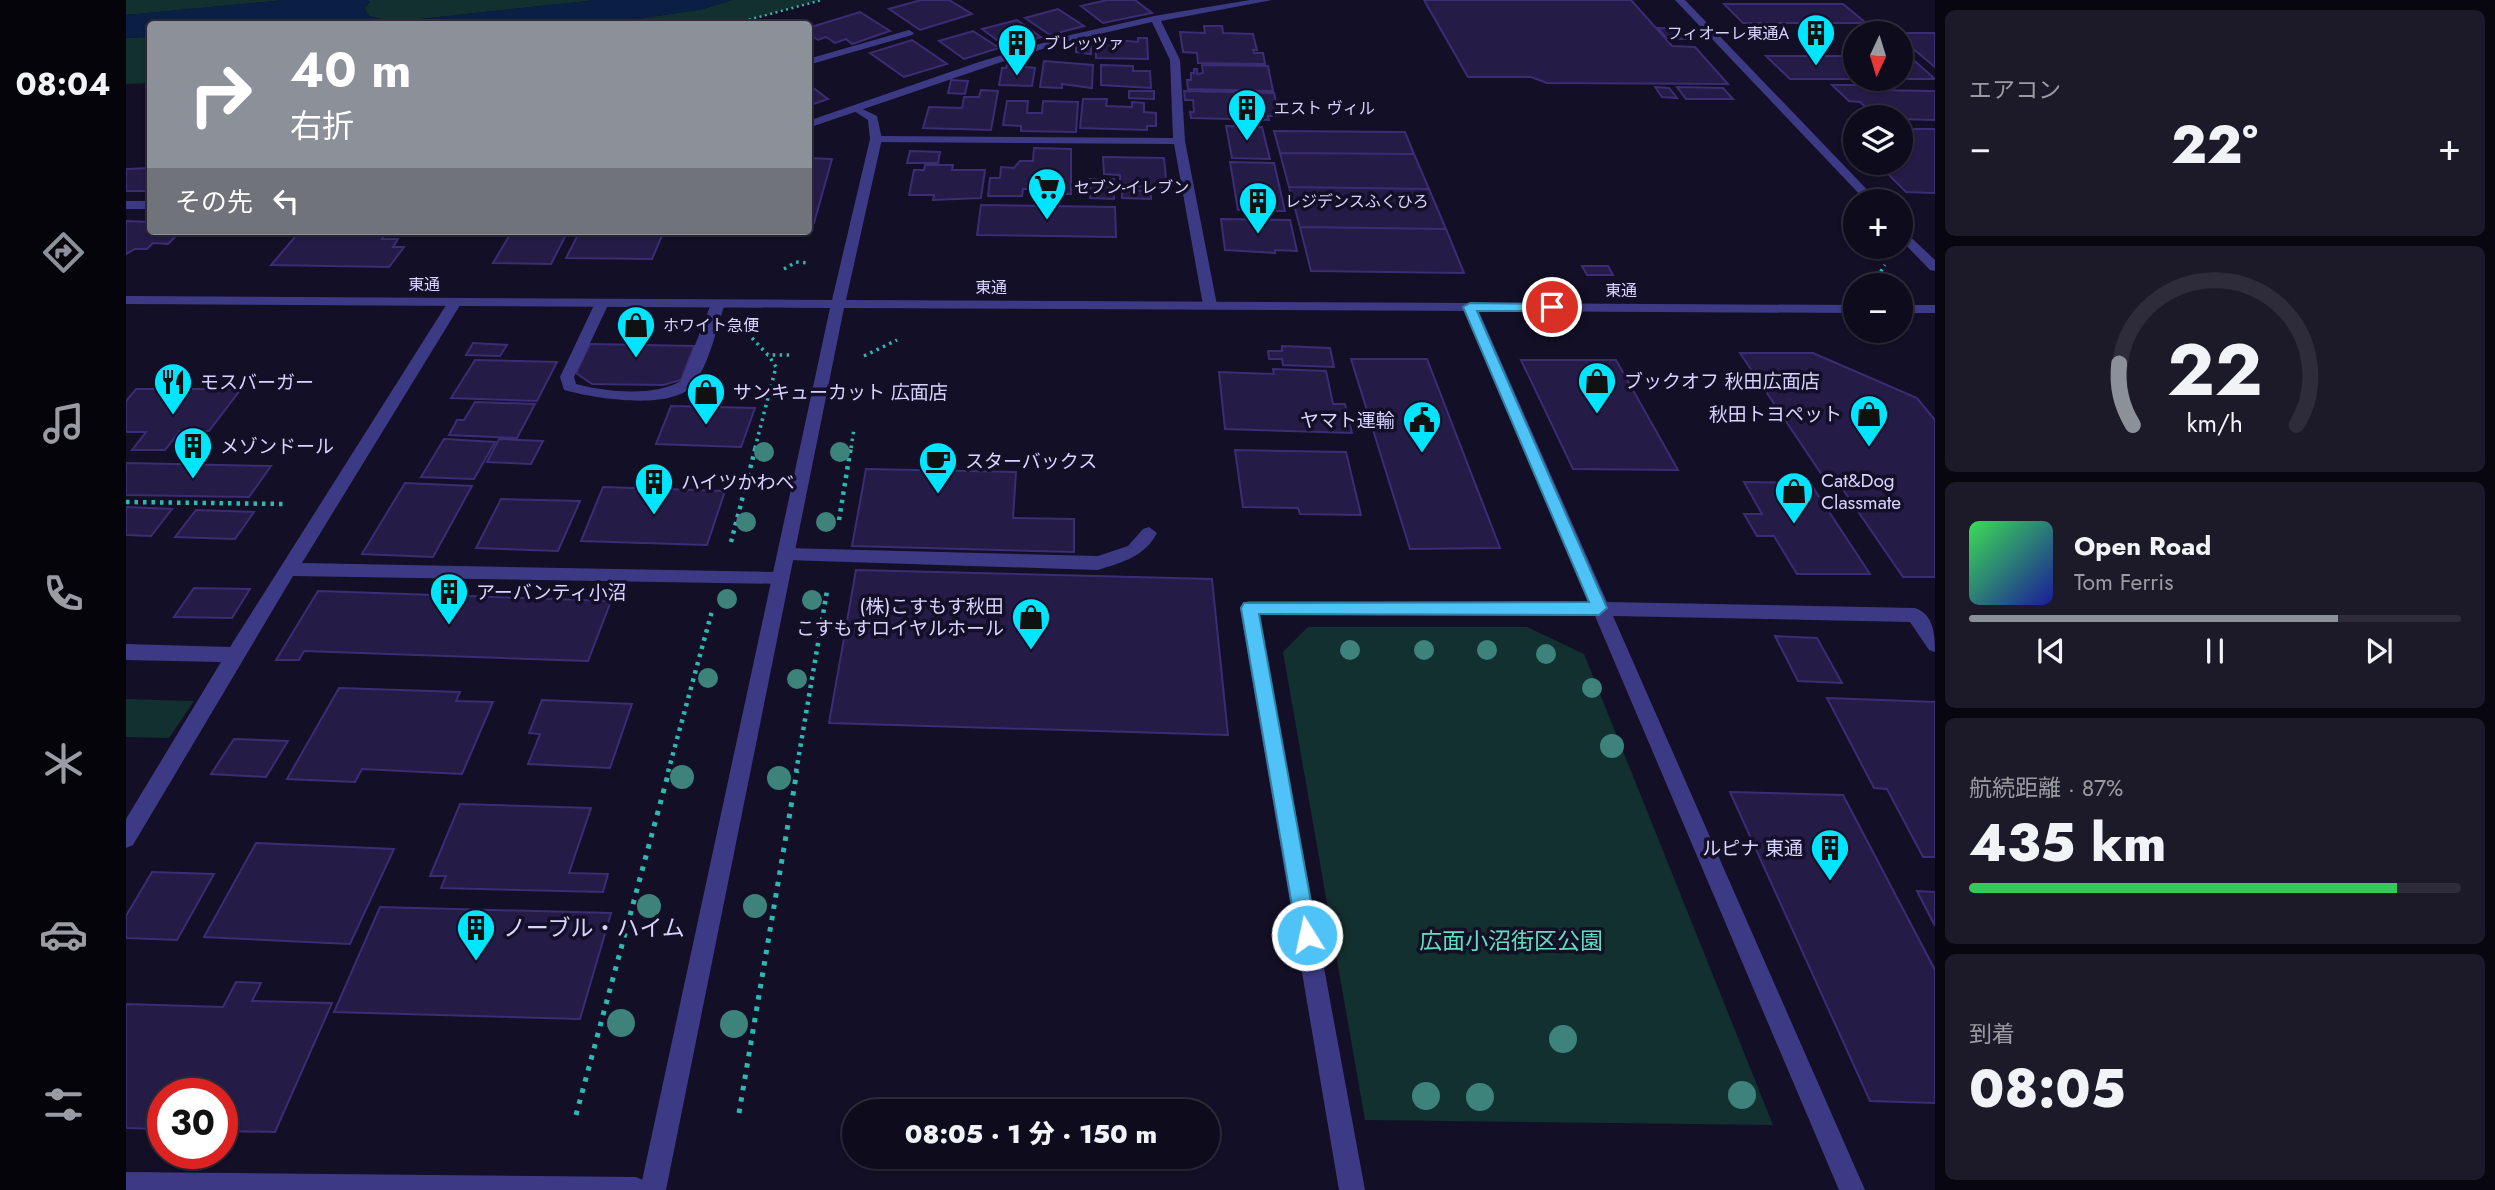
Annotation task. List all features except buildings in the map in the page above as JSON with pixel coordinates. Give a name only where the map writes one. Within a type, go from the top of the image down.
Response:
[{"type":"street","points":[[1189,0],[1200,10]]},
{"type":"street","points":[[812,124],[1032,49],[1200,10],[1267,0]]},
{"type":"street","points":[[1680,0],[1861,189]]},
{"type":"street","points":[[1156,20],[1175,61],[1180,141],[1210,306]]},
{"type":"street","points":[[812,61],[909,33]]},
{"type":"street","points":[[653,1190],[838,304],[876,139],[873,118],[856,109]]},
{"type":"street","points":[[876,139],[1180,141]]},
{"type":"street","points":[[126,205],[147,205]]},
{"type":"street","points":[[1913,245],[1935,267]]},
{"type":"street","name":"東通","points":[[126,300],[1843,309]]},
{"type":"street","points":[[126,838],[234,655],[455,302]]},
{"type":"street","points":[[602,303],[567,377],[569,387],[584,392],[651,394],[672,392],[687,383],[718,304]]},
{"type":"street","points":[[1470,307],[1852,1190]]},
{"type":"street","points":[[1913,309],[1935,309]]},
{"type":"street","points":[[786,554],[1098,563],[1127,555],[1144,544],[1149,533]]},
{"type":"street","points":[[288,569],[780,579]]},
{"type":"street","points":[[1352,1190],[1250,608],[1599,608],[1915,615],[1935,645]]},
{"type":"street","points":[[126,652],[234,655]]},
{"type":"street","points":[[126,1185],[636,1190]]},
{"type":"path","points":[[744,21],[822,0]]},
{"type":"path","points":[[576,1115],[776,368],[768,355]]},
{"type":"path","points":[[864,369],[866,356]]},
{"type":"path","points":[[739,1113],[855,423]]},
{"type":"path","points":[[126,502],[328,505]]},
{"type":"green space","points":[[126,0],[285,0],[126,15]]},
{"type":"green space","points":[[367,0],[596,0],[402,21],[369,16],[364,8],[370,2]]},
{"type":"green space","points":[[732,0],[819,0],[744,21],[625,21],[703,9]]},
{"type":"green space","points":[[147,37],[147,83],[126,84],[126,38]]},
{"type":"green space","name":"広面小沼街区公園","points":[[1308,627],[1527,627],[1584,654],[1773,1125],[1365,1120],[1283,652]]},
{"type":"green space","points":[[126,699],[194,701],[169,738],[126,737]]},
{"type":"water","points":[[285,0],[367,0],[370,2],[364,8],[369,16],[389,21],[147,21],[147,37],[126,38],[126,15]]},
{"type":"water","points":[[596,0],[732,0],[703,9],[625,21],[402,21]]},
{"type":"place","name":"フィオーレ東通A","points":[[1816,67]]},
{"type":"place","name":"ブレッツァ","points":[[1017,77]]},
{"type":"place","name":"エスト ヴィル","points":[[1247,142]]},
{"type":"place","name":"セブン-イレブン","points":[[1047,221]]},
{"type":"place","name":"レジデンスふくひろ","points":[[1258,235]]},
{"type":"place","name":"ホワイト急便","points":[[636,359]]},
{"type":"place","name":"ブックオフ 秋田広面店","points":[[1597,415]]},
{"type":"place","name":"モスバーガー","points":[[173,416]]},
{"type":"place","name":"サンキューカット 広面店","points":[[706,426]]},
{"type":"place","name":"秋田トヨペット","points":[[1869,448]]},
{"type":"place","name":"ヤマト運輸","points":[[1422,454]]},
{"type":"place","name":"メゾンドール","points":[[193,480]]},
{"type":"place","name":"スターバックス","points":[[938,495]]},
{"type":"place","name":"ハイツかわべ","points":[[654,516]]},
{"type":"place","name":"Cat&Dog Classmate","points":[[1794,525]]},
{"type":"place","name":"アーバンティ小沼","points":[[449,626]]},
{"type":"place","name":"(株)こすもす秋田 こすもすロイヤルホール","points":[[1031,651]]},
{"type":"place","name":"ルピナ 東通","points":[[1830,882]]},
{"type":"place","name":"ノーブル・ハイム","points":[[476,962]]},
{"type":"route","points":[[1307,935],[1250,608],[1599,608],[1470,307],[1552,307]]}]
